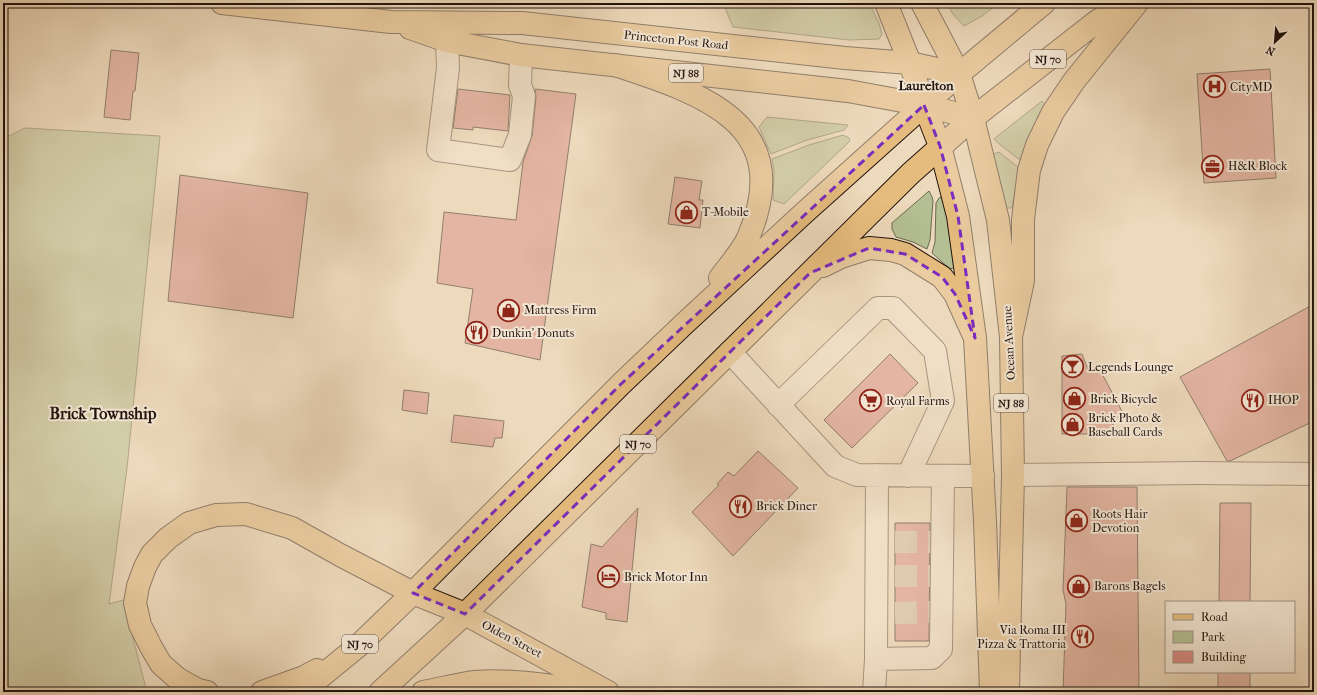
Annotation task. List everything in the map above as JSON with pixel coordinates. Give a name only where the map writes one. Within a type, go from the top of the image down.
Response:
[{"type":"main road","name":"Princeton Post Road","points":[[222,3],[330,9],[391,22],[447,41],[522,55],[848,91],[924,106],[973,118]]},
{"type":"main road","points":[[886,3],[910,63],[924,106]]},
{"type":"main road","name":"NJ 88","points":[[922,3],[959,74],[973,118]]},
{"type":"main road","name":"NJ 70","points":[[302,692],[357,647],[413,593],[621,384],[684,324],[804,213],[959,74],[1044,3]]},
{"type":"main road","name":"NJ 70","points":[[380,692],[466,614],[940,146],[973,118],[1096,22],[1124,3]]},
{"type":"main road","points":[[1011,337],[1023,281],[1023,219],[1029,170],[1037,145],[1053,112],[1074,81],[1137,3]]},
{"type":"main road","name":"Princeton Post Road","points":[[391,22],[522,23],[844,58],[910,63],[959,74]]},
{"type":"main road","points":[[615,65],[660,80],[704,99],[735,121],[752,142],[759,161],[762,180],[759,206],[747,240],[684,324]]},
{"type":"main road","name":"NJ 88","points":[[924,106],[940,146],[958,216],[975,338],[983,476],[991,692]]},
{"type":"main road","name":"Ocean Avenue","points":[[973,118],[998,220],[1011,337],[1011,445],[1013,475],[1008,692]]},
{"type":"main road","points":[[810,273],[841,257],[869,248],[891,250],[905,254],[942,277],[955,294],[975,338]]},
{"type":"main road","name":"Olden Street","points":[[208,692],[198,690],[178,679],[161,664],[140,625],[135,602],[138,586],[145,567],[152,554],[168,538],[189,523],[216,516],[246,514],[292,528],[413,593],[466,614],[608,692]]},
{"type":"main road","points":[[262,692],[304,677],[357,647]]},
{"type":"main road","points":[[423,692],[474,682],[516,683],[566,688],[588,692]]},
{"type":"lane","points":[[447,41],[448,68],[438,150],[510,160],[520,135],[524,96],[520,85],[522,55]]},
{"type":"lane","points":[[778,404],[878,308],[892,308],[935,351],[943,401],[908,476]]},
{"type":"lane","points":[[730,352],[835,466],[857,475],[983,476]]},
{"type":"lane","points":[[1013,475],[1198,473],[1314,474]]},
{"type":"lane","points":[[874,692],[876,659],[886,613],[886,542],[877,475]]},
{"type":"lane","points":[[876,659],[932,658],[941,649],[937,612],[937,542],[943,476]]},
{"type":"highlighted area","points":[[924,105],[940,146],[958,216],[975,338],[955,294],[942,277],[905,254],[869,248],[810,273],[465,614],[413,593],[621,384]]},
{"type":"green space","points":[[723,3],[869,3],[879,23],[882,34],[879,39],[849,40],[733,27]]},
{"type":"green space","points":[[950,3],[999,3],[982,16],[964,26],[950,9]]},
{"type":"green space","points":[[1042,101],[1047,106],[1021,161],[994,139]]},
{"type":"green space","points":[[767,117],[848,125],[844,130],[807,140],[771,154],[759,127]]},
{"type":"green space","points":[[25,128],[160,136],[127,468],[109,604],[123,600],[147,692],[3,692],[3,139]]},
{"type":"green space","points":[[843,135],[849,138],[850,141],[784,204],[773,200],[774,171],[772,159],[809,145]]},
{"type":"green space","points":[[999,152],[1019,168],[1012,208],[1005,208],[991,155]]},
{"type":"green space","points":[[929,191],[933,201],[930,240],[927,249],[913,242],[896,237],[892,229],[892,223]]},
{"type":"green space","points":[[945,196],[960,266],[950,269],[932,253],[935,242],[936,203],[939,198]]},
{"type":"building","points":[[111,50],[139,53],[130,120],[104,117]]},
{"type":"building","points":[[1270,69],[1276,178],[1204,183],[1197,74]]},
{"type":"building","points":[[458,89],[510,95],[508,131],[473,127],[473,130],[453,128]]},
{"type":"building","points":[[535,89],[576,94],[540,360],[465,343],[473,289],[437,283],[444,212],[516,220],[523,162],[532,136],[536,97]]},
{"type":"building","points":[[180,175],[308,193],[293,318],[168,301]]},
{"type":"building","name":"T-Mobile","points":[[675,177],[702,181],[699,200],[703,200],[700,228],[668,224]]},
{"type":"building","name":"IHOP","points":[[1314,304],[1314,421],[1230,461],[1227,461],[1180,377]]},
{"type":"building","name":"Royal Farms","points":[[890,354],[918,383],[852,448],[824,420]]},
{"type":"building","points":[[1082,354],[1089,372],[1099,368],[1124,415],[1111,419],[1117,434],[1062,434],[1062,356]]},
{"type":"building","points":[[404,390],[429,393],[427,414],[402,410]]},
{"type":"building","points":[[454,415],[504,421],[502,438],[495,438],[493,447],[451,442]]},
{"type":"building","name":"Brick Diner","points":[[758,451],[798,488],[733,556],[692,512],[719,485],[717,484],[728,472],[734,476]]},
{"type":"building","points":[[1067,487],[1137,487],[1139,692],[1063,692],[1066,604],[1063,590]]},
{"type":"building","points":[[1220,503],[1251,503],[1250,601],[1219,601]]},
{"type":"building","name":"Brick Motor Inn","points":[[638,508],[627,622],[606,619],[606,613],[582,607],[591,544],[602,547]]},
{"type":"building","points":[[895,523],[930,523],[929,641],[895,641]]},
{"type":"building","points":[[1218,673],[1250,673],[1250,692],[1218,692]]},
{"type":"tunnel","points":[[895,542],[932,542]]},
{"type":"tunnel","points":[[895,576],[932,576]]},
{"type":"tunnel","points":[[895,613],[932,612]]},
{"type":"place","name":"CityMD","points":[[1214,87]]},
{"type":"place","name":"H&R Block","points":[[1212,166]]},
{"type":"place","name":"T-Mobile","points":[[686,212]]},
{"type":"place","name":"Mattress Firm","points":[[509,310]]},
{"type":"place","name":"Dunkin' Donuts","points":[[476,333]]},
{"type":"place","name":"Legends Lounge","points":[[1073,367]]},
{"type":"place","name":"Brick Bicycle","points":[[1074,399]]},
{"type":"place","name":"IHOP","points":[[1253,400]]},
{"type":"place","name":"Royal Farms","points":[[871,401]]},
{"type":"place","name":"Brick Photo & Baseball Cards","points":[[1072,425]]},
{"type":"place","name":"Brick Diner","points":[[740,506]]},
{"type":"place","name":"Roots Hair Devotion","points":[[1076,521]]},
{"type":"place","name":"Brick Motor Inn","points":[[608,577]]},
{"type":"place","name":"Barons Bagels","points":[[1079,586]]},
{"type":"place","name":"Via Roma III Pizza & Trattoria","points":[[1082,637]]},
{"type":"district","name":"Laurelton","points":[[926,85]]},
{"type":"district","name":"Brick Township","points":[[103,413]]}]
